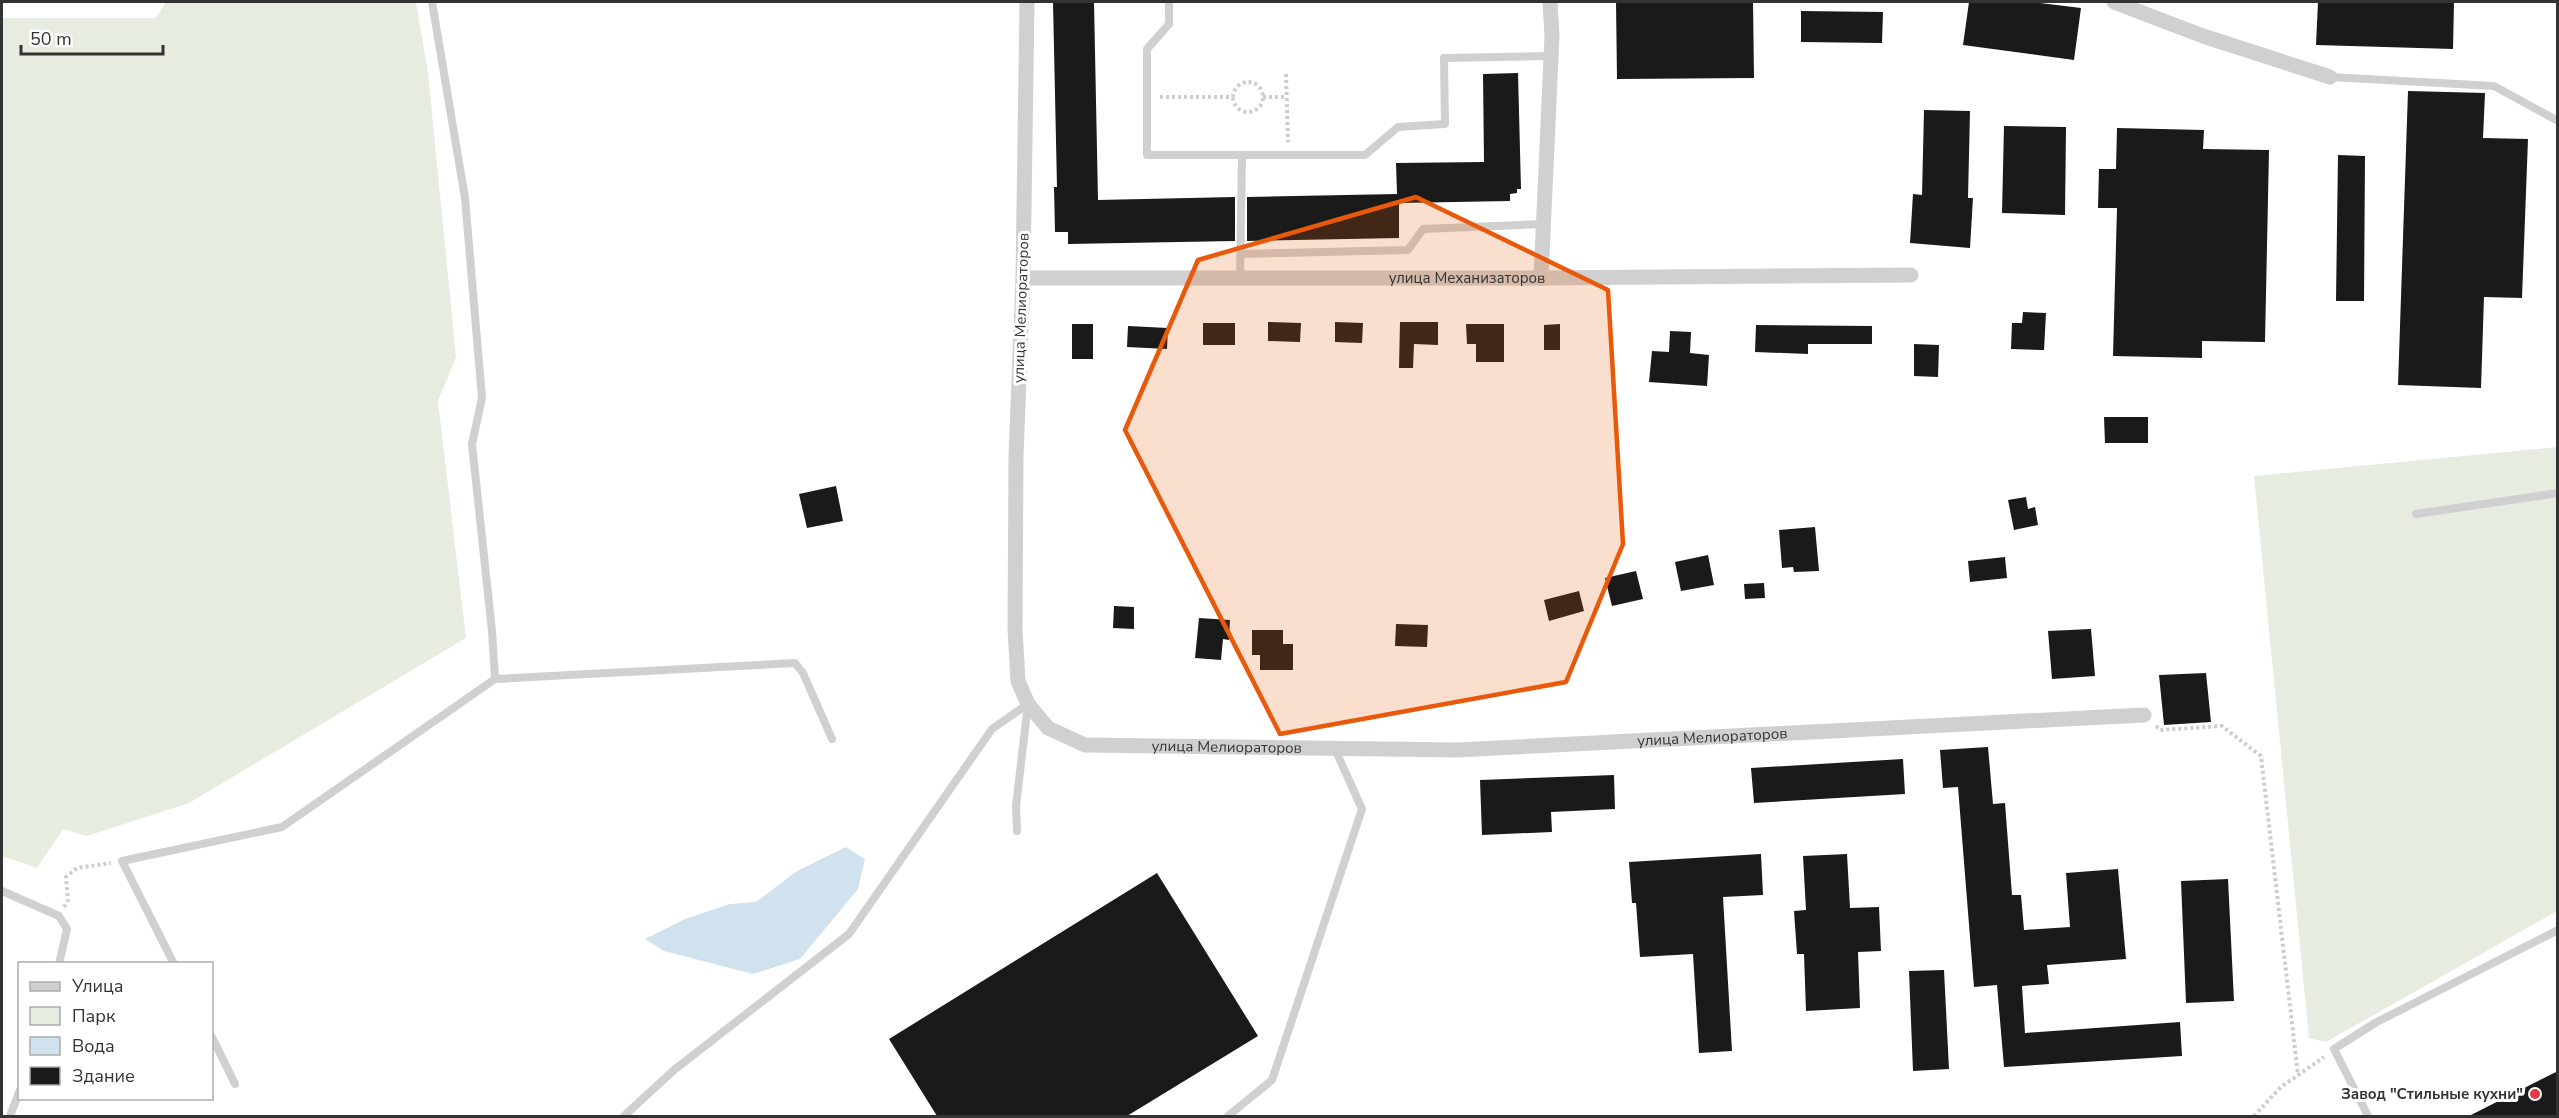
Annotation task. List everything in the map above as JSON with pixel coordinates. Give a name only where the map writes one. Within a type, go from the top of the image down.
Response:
[{"type":"street","name":"улица Мелиораторов","points":[[1027,2],[1023,279],[1016,456],[1015,629],[1018,681],[1028,704],[1048,728],[1085,745],[1457,750],[2144,716]]},
{"type":"street","points":[[1541,278],[1551,56],[1550,2]]},
{"type":"street","points":[[2114,2],[2203,36],[2330,77]]},
{"type":"street","name":"улица Механизаторов","points":[[1023,279],[1541,278],[1911,274]]},
{"type":"lane","points":[[432,2],[465,198],[482,398],[472,444],[495,678]]},
{"type":"lane","points":[[1169,2],[1169,24],[1147,49],[1147,155],[1365,155],[1398,127],[1445,124],[1444,58],[1551,56]]},
{"type":"lane","points":[[2330,77],[2494,86],[2558,121]]},
{"type":"lane","points":[[1240,279],[1242,155]]},
{"type":"lane","points":[[1241,254],[1408,250],[1423,229],[1543,225]]},
{"type":"lane","points":[[2416,514],[2558,493]]},
{"type":"lane","points":[[173,962],[122,861],[282,827],[495,678],[795,663],[803,673],[832,739]]},
{"type":"lane","points":[[1017,831],[1016,806],[1028,704]]},
{"type":"lane","points":[[624,1116],[674,1070],[849,934],[992,729],[1028,704]]},
{"type":"lane","points":[[1228,1116],[1272,1080],[1362,809],[1335,749]]},
{"type":"lane","points":[[2,891],[59,916],[67,929],[59,962]]},
{"type":"lane","points":[[2368,1116],[2334,1049],[2375,1023],[2558,930]]},
{"type":"lane","points":[[213,1039],[235,1084]]},
{"type":"lane","points":[[10,1116],[18,1095]]},
{"type":"path","points":[[1286,74],[1288,155]]},
{"type":"path","points":[[1250,82],[1261,89],[1263,97],[1260,107],[1247,112],[1236,106],[1233,97],[1238,86],[1250,82]]},
{"type":"path","points":[[1147,98],[1233,97]]},
{"type":"path","points":[[1263,97],[1286,97]]},
{"type":"path","points":[[2144,716],[2160,730],[2222,726],[2261,756],[2298,1075]]},
{"type":"path","points":[[59,916],[68,900],[66,877],[77,868],[122,861]]},
{"type":"path","points":[[2254,1116],[2281,1087],[2334,1049]]},
{"type":"highlighted area","points":[[1416,197],[1608,290],[1623,544],[1566,682],[1280,734],[1125,430],[1198,260]]},
{"type":"green space","points":[[166,2],[416,2],[428,73],[456,357],[438,401],[466,638],[189,803],[87,836],[63,829],[37,868],[2,856],[2,18],[156,18]]},
{"type":"green space","points":[[2557,447],[2557,911],[2326,1042],[2309,1038],[2254,476]]},
{"type":"water","points":[[846,847],[865,859],[858,889],[800,959],[753,974],[664,951],[645,939],[685,919],[730,904],[756,902],[797,871]]},
{"type":"building","points":[[1053,2],[1094,2],[1098,200],[1235,197],[1235,241],[1068,244],[1068,232],[1055,232],[1054,187],[1057,187]]},
{"type":"building","points":[[1616,2],[1753,2],[1754,78],[1617,79]]},
{"type":"building","points":[[1969,2],[2031,2],[2081,8],[2074,60],[1963,45]]},
{"type":"building","points":[[2318,2],[2454,2],[2453,49],[2316,45]]},
{"type":"building","points":[[1801,11],[1883,12],[1882,43],[1801,42]]},
{"type":"building","points":[[1518,73],[1521,189],[1517,189],[1517,193],[1510,194],[1510,201],[1399,203],[1399,238],[1247,241],[1247,197],[1397,194],[1396,163],[1484,162],[1483,74]]},
{"type":"building","points":[[2408,91],[2485,93],[2483,138],[2528,139],[2522,298],[2484,297],[2481,388],[2398,385]]},
{"type":"building","points":[[1924,110],[1970,111],[1968,198],[1973,198],[1970,248],[1910,243],[1913,194],[1922,195]]},
{"type":"building","points":[[2004,126],[2066,127],[2065,215],[2002,213]]},
{"type":"building","points":[[2117,128],[2204,130],[2203,149],[2269,150],[2265,342],[2202,341],[2202,358],[2113,356],[2117,208],[2098,208],[2099,169],[2116,169]]},
{"type":"building","points":[[2338,155],[2365,156],[2364,301],[2336,301]]},
{"type":"building","points":[[2023,312],[2046,313],[2044,350],[2011,349],[2012,323],[2022,323]]},
{"type":"building","points":[[1268,322],[1301,323],[1300,342],[1268,341]]},
{"type":"building","points":[[1335,322],[1363,323],[1362,343],[1335,342]]},
{"type":"building","points":[[1400,322],[1438,322],[1438,345],[1414,344],[1413,368],[1399,368]]},
{"type":"building","points":[[1203,323],[1235,323],[1235,345],[1203,345]]},
{"type":"building","points":[[1072,324],[1093,324],[1093,359],[1072,359]]},
{"type":"building","points":[[1466,324],[1504,324],[1504,362],[1476,362],[1476,344],[1467,344]]},
{"type":"building","points":[[1560,324],[1560,350],[1544,350],[1544,325]]},
{"type":"building","points":[[1756,325],[1872,326],[1872,344],[1808,344],[1808,354],[1755,352]]},
{"type":"building","points":[[1128,326],[1168,328],[1167,349],[1127,347]]},
{"type":"building","points":[[1670,331],[1691,332],[1690,353],[1709,355],[1707,386],[1649,382],[1652,351],[1669,352]]},
{"type":"building","points":[[1914,344],[1939,345],[1938,377],[1914,376]]},
{"type":"building","points":[[2104,417],[2148,417],[2148,443],[2105,443]]},
{"type":"building","points":[[836,486],[843,521],[807,528],[799,494]]},
{"type":"building","points":[[2026,497],[2028,509],[2035,507],[2038,525],[2014,530],[2008,500]]},
{"type":"building","points":[[1815,527],[1819,571],[1794,572],[1793,567],[1782,568],[1779,530]]},
{"type":"building","points":[[1708,555],[1714,585],[1681,591],[1675,562]]},
{"type":"building","points":[[2005,557],[2007,578],[1970,582],[1968,561]]},
{"type":"building","points":[[1636,571],[1643,599],[1612,606],[1605,578]]},
{"type":"building","points":[[1764,583],[1765,598],[1745,599],[1744,584]]},
{"type":"building","points":[[1579,591],[1584,611],[1549,621],[1544,600]]},
{"type":"building","points":[[1114,606],[1134,607],[1134,629],[1113,628]]},
{"type":"building","points":[[1199,618],[1230,620],[1229,640],[1223,639],[1221,660],[1195,658]]},
{"type":"building","points":[[1396,624],[1428,625],[1427,647],[1395,646]]},
{"type":"building","points":[[2091,629],[2095,676],[2052,679],[2048,631]]},
{"type":"building","points":[[1252,630],[1283,630],[1283,644],[1293,644],[1293,670],[1260,670],[1260,655],[1252,655]]},
{"type":"building","points":[[2206,673],[2211,722],[2164,725],[2159,675]]},
{"type":"building","points":[[1988,747],[1993,804],[2005,803],[2012,895],[2021,895],[2024,930],[2070,927],[2066,873],[2118,869],[2126,959],[2047,965],[2049,984],[2022,986],[2025,1033],[2180,1022],[2182,1056],[2004,1067],[1997,985],[1974,987],[1958,787],[1943,788],[1940,750]]},
{"type":"building","points":[[1903,759],[1905,794],[1754,803],[1751,768]]},
{"type":"building","points":[[1614,775],[1615,809],[1551,812],[1552,832],[1482,835],[1480,780]]},
{"type":"building","points":[[1761,854],[1763,895],[1723,897],[1732,1051],[1699,1053],[1693,954],[1640,957],[1636,903],[1632,903],[1629,862]]},
{"type":"building","points":[[1847,854],[1850,908],[1879,907],[1881,951],[1858,952],[1860,1008],[1806,1011],[1804,954],[1797,954],[1794,911],[1806,910],[1803,856]]},
{"type":"building","points":[[1157,873],[1258,1036],[1127,1116],[937,1116],[889,1039]]},
{"type":"building","points":[[2228,879],[2234,1001],[2186,1003],[2181,881]]},
{"type":"building","points":[[1944,970],[1949,1069],[1913,1071],[1909,971]]},
{"type":"building","name":"Завод \"Стильные кухни\"","points":[[2558,1071],[2558,1116],[2469,1116]]},
{"type":"place","name":"Завод \"Стильные кухни\"","points":[[2535,1094]]}]
